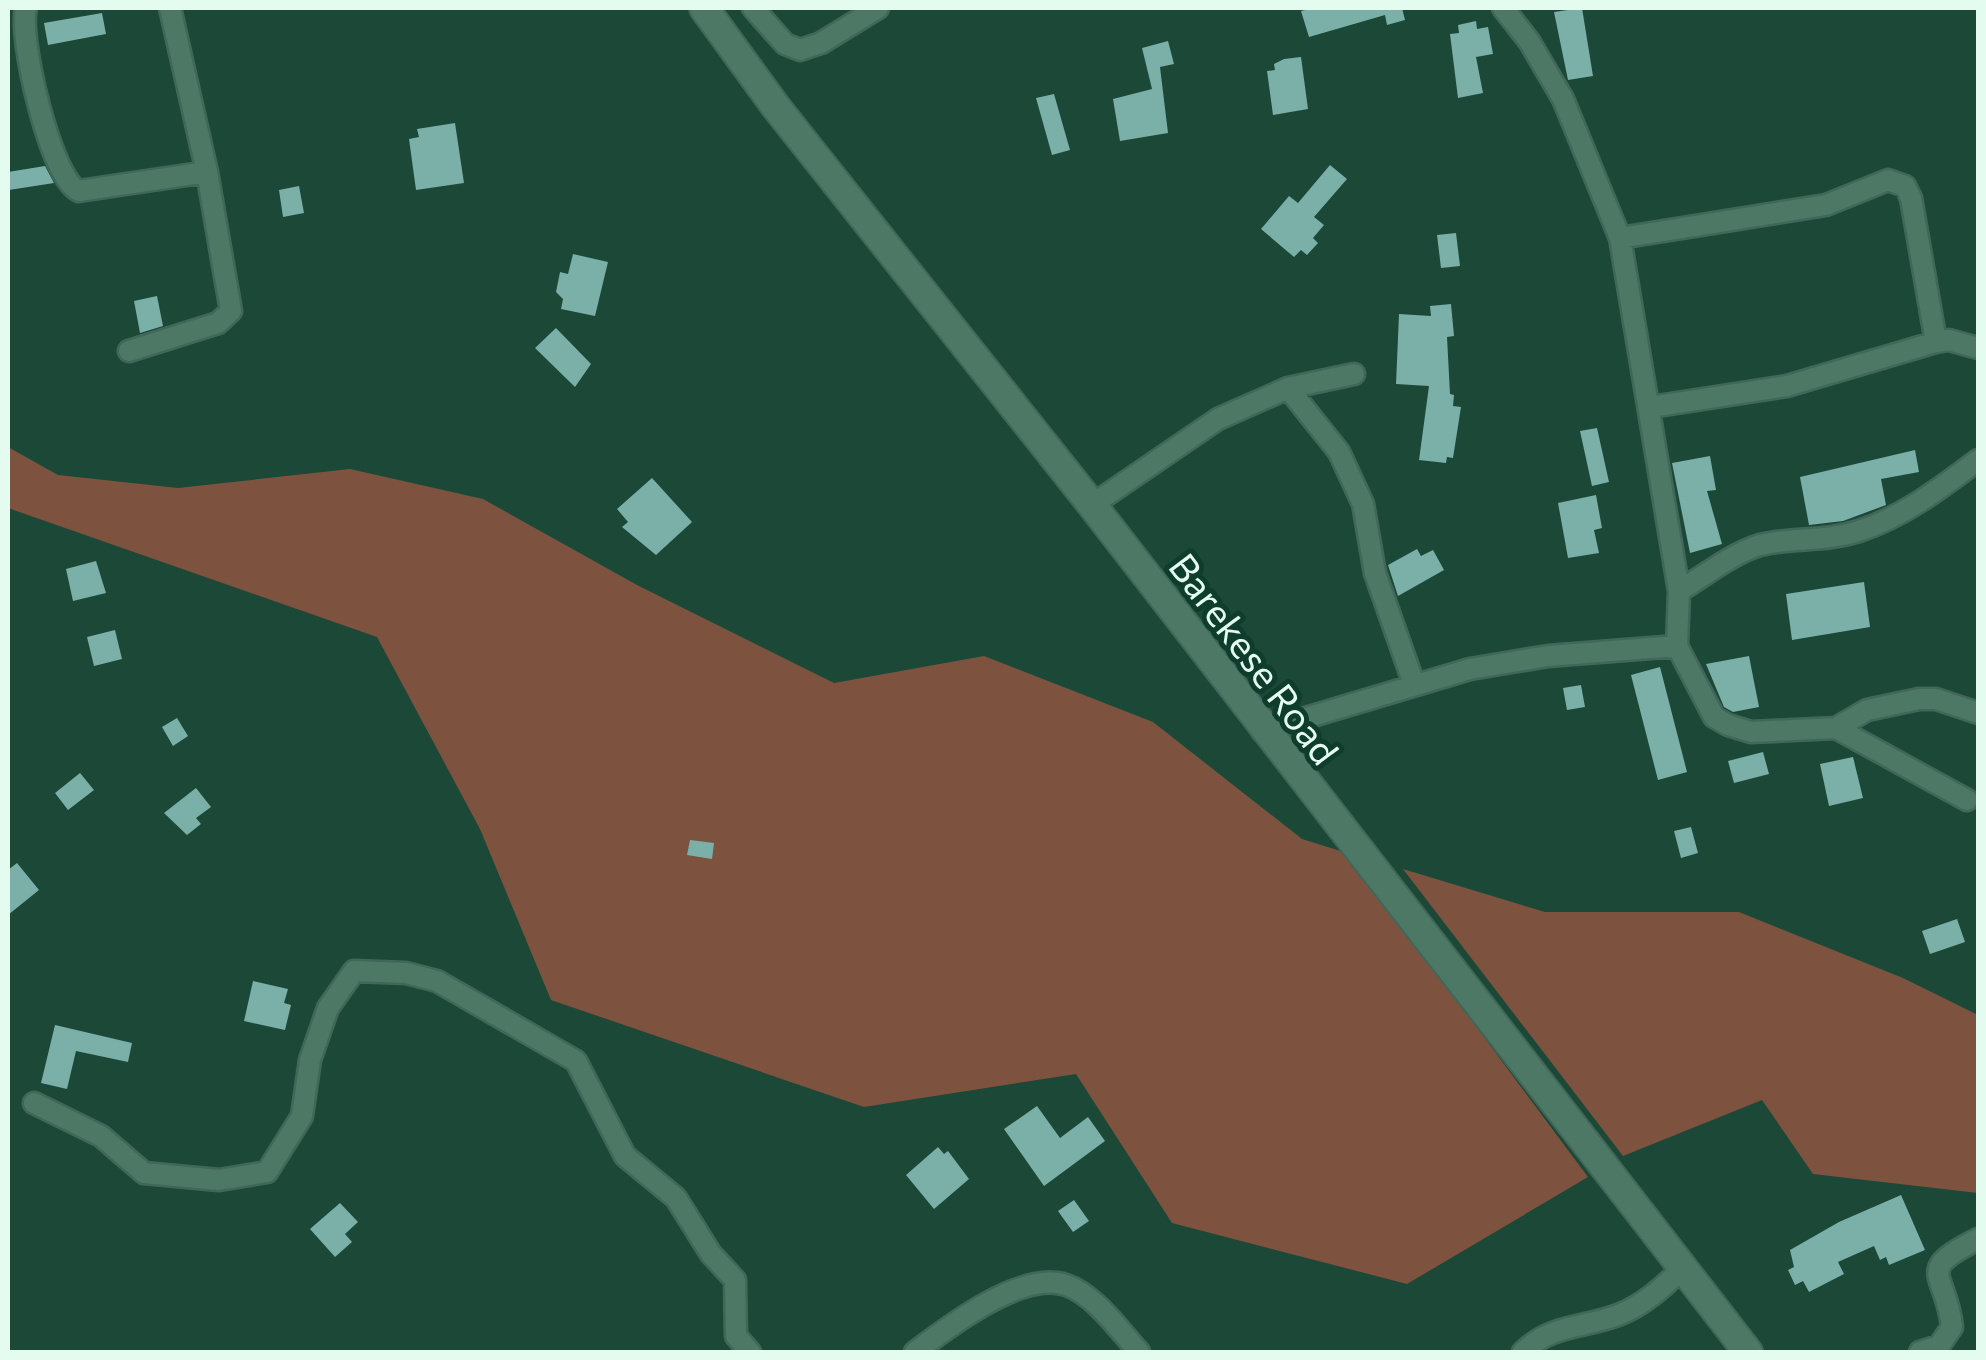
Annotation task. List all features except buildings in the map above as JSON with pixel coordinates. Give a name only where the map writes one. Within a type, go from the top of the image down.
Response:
[{"type":"main road","name":"Barekese Road","points":[[704,8],[800,137],[1092,505],[1262,730],[1748,1352]]},
{"type":"street","points":[[26,8],[24,36],[40,105],[62,176],[70,187],[79,191],[207,172]]},
{"type":"street","points":[[130,351],[218,323],[231,311],[207,172],[170,8]]},
{"type":"street","points":[[753,8],[785,44],[800,50],[822,44],[878,8]]},
{"type":"street","points":[[1502,8],[1530,41],[1563,99],[1620,238],[1679,590],[1677,646],[1714,717],[1750,732],[1836,728],[1867,710],[1918,699],[1936,699],[1978,713]]},
{"type":"street","points":[[1620,238],[1826,205],[1888,180],[1897,182],[1911,198],[1936,342]]},
{"type":"street","points":[[1650,408],[1805,382],[1936,342],[1949,340],[1978,348]]},
{"type":"street","points":[[1092,505],[1218,419],[1288,388],[1354,374]]},
{"type":"street","points":[[1288,388],[1338,452],[1363,504],[1375,573],[1414,684]]},
{"type":"street","points":[[1679,590],[1755,546],[1787,540],[1821,542],[1863,530],[1929,496],[1978,460]]},
{"type":"street","points":[[1262,730],[1368,702],[1414,684],[1548,656],[1677,646]]},
{"type":"street","points":[[1836,728],[1966,800]]},
{"type":"street","points":[[34,1103],[101,1136],[144,1173],[220,1180],[266,1172],[302,1116],[310,1060],[328,1008],[354,971],[406,973],[437,981],[576,1061],[625,1156],[676,1198],[710,1254],[734,1280],[736,1336],[750,1352]]},
{"type":"street","points":[[1920,1352],[1939,1346],[1952,1327],[1937,1277],[1938,1266],[1944,1256],[1978,1239]]},
{"type":"street","points":[[1523,1352],[1574,1323],[1616,1316],[1648,1299],[1682,1269]]},
{"type":"street","points":[[915,1352],[976,1310],[1025,1285],[1065,1284],[1092,1303],[1139,1352]]},
{"type":"shaded area","points":[[8,447],[58,475],[178,488],[350,469],[483,499],[637,585],[834,683],[984,656],[1153,722],[1302,839],[1347,853],[1588,1177],[1407,1284],[1172,1223],[1076,1074],[864,1107],[551,1000],[480,829],[377,637],[8,508]]},
{"type":"shaded area","points":[[1403,869],[1545,912],[1739,912],[1903,978],[1978,1015],[1978,1193],[1813,1174],[1762,1100],[1623,1156]]}]
